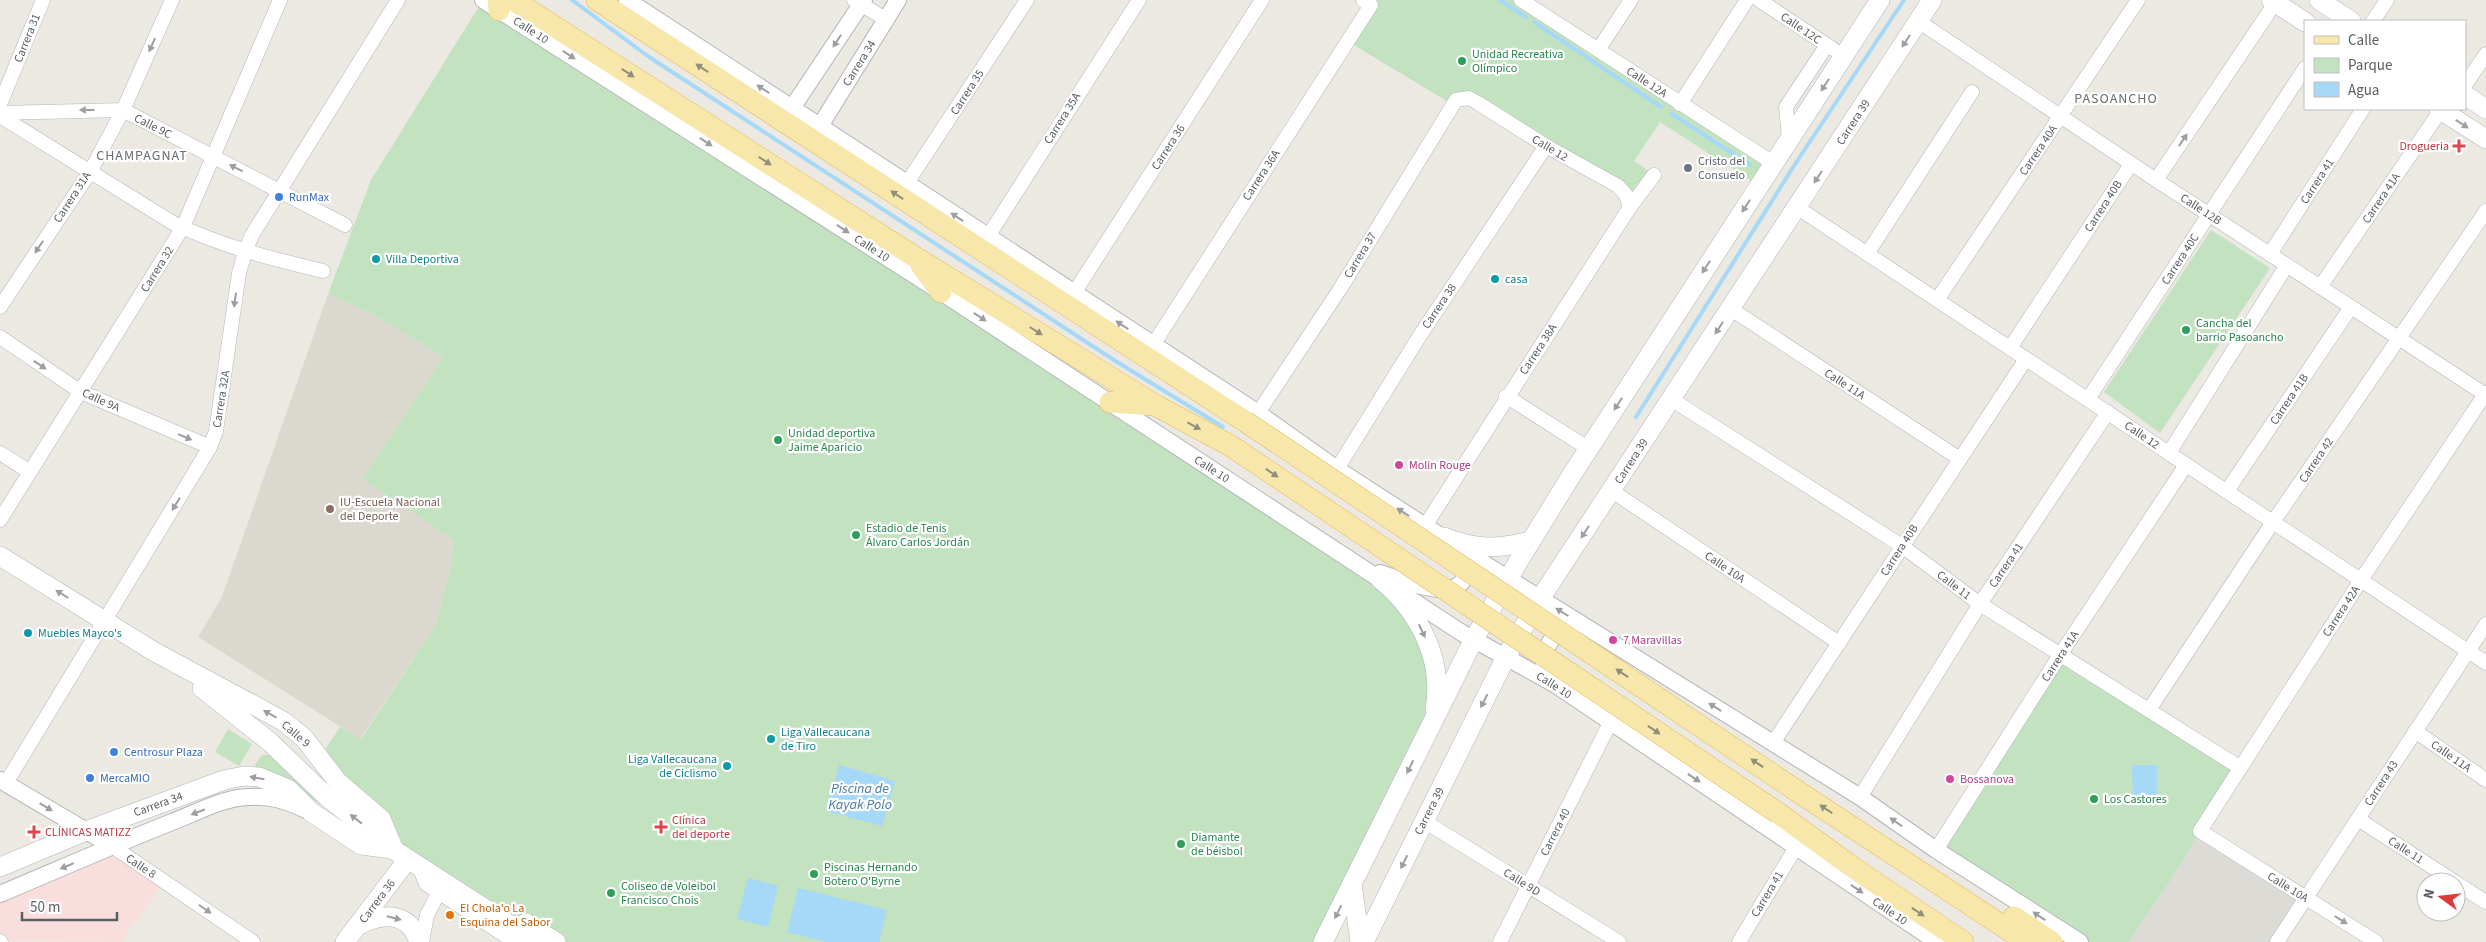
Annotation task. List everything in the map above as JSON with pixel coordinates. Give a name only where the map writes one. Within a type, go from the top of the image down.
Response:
[{"type":"main road","points":[[597,0],[1200,391],[1249,413],[1797,791],[2027,942]]},
{"type":"main road","points":[[1323,942],[1474,639],[1508,579],[1589,449],[1880,0]]},
{"type":"main road","name":"Carrera 39","points":[[1362,942],[1506,657],[1540,599],[1798,208],[1932,0]]},
{"type":"main road","points":[[2318,0],[2349,20]]},
{"type":"main road","points":[[2273,1],[2304,21]]},
{"type":"main road","name":"Calle 10","points":[[503,5],[1157,406],[1232,446],[1778,813],[1844,870],[1963,942]]},
{"type":"main road","points":[[2466,96],[2486,109]]},
{"type":"main road","points":[[2442,110],[2486,139]]},
{"type":"main road","points":[[915,257],[941,292]]},
{"type":"main road","points":[[1159,349],[1200,391]]},
{"type":"main road","points":[[1110,402],[1157,406]]},
{"type":"main road","points":[[1451,542],[1483,548],[1504,548],[1531,541]]},
{"type":"main road","name":"Calle 9","points":[[0,556],[164,657],[283,721],[304,738],[338,782],[381,819],[407,858],[436,866],[556,942]]},
{"type":"main road","points":[[1381,580],[1398,594],[1412,612],[1430,651],[1436,674],[1437,696],[1432,723]]},
{"type":"main road","points":[[1487,615],[1504,599],[1510,597],[1528,596],[1540,599]]},
{"type":"main road","name":"Calle 9","points":[[164,657],[264,737],[326,796],[407,858],[536,942]]},
{"type":"main road","name":"Carrera 34","points":[[0,867],[86,831],[224,780],[244,776],[260,777],[288,789],[311,812],[361,846],[407,858]]},
{"type":"main road","points":[[1854,827],[1903,845],[2052,942]]},
{"type":"main road","name":"Carrera 36","points":[[345,942],[407,858]]},
{"type":"main road","points":[[1352,884],[1362,942]]},
{"type":"main road","points":[[359,925],[382,916],[391,916],[408,924],[420,942]]},
{"type":"street","name":"Carrera 31","points":[[0,104],[43,0]]},
{"type":"street","name":"Carrera 31A","points":[[0,306],[90,172],[123,110],[172,0]]},
{"type":"street","name":"Carrera 32","points":[[0,520],[183,228],[280,0]]},
{"type":"street","name":"Carrera 32A","points":[[3,781],[210,447],[216,431],[239,273],[245,252],[280,190],[398,0]]},
{"type":"street","points":[[627,0],[907,183],[987,238],[1159,349],[1249,413],[1508,579],[1860,797],[1936,850],[2080,942]]},
{"type":"street","name":"Carrera 34","points":[[820,126],[898,0]]},
{"type":"street","name":"Carrera 35","points":[[907,183],[1027,0]]},
{"type":"street","name":"Carrera 35A","points":[[987,238],[1139,0]]},
{"type":"street","name":"Carrera 36","points":[[1074,293],[1262,0]]},
{"type":"street","name":"Calle 12A","points":[[1521,0],[1774,163]]},
{"type":"street","points":[[1598,50],[1631,0]]},
{"type":"street","points":[[1680,104],[1747,0]]},
{"type":"street","name":"Calle 12C","points":[[1759,0],[1844,56]]},
{"type":"street","name":"Carrera 40A","points":[[1937,300],[2138,0]]},
{"type":"street","points":[[2374,20],[2387,0]]},
{"type":"street","points":[[2156,180],[2273,1]]},
{"type":"street","points":[[792,108],[860,2],[886,20]]},
{"type":"street","name":"Carrera 36A","points":[[1159,349],[1367,3]]},
{"type":"street","name":"Calle 10","points":[[503,5],[1381,580],[1474,639],[1556,685],[1796,847],[1844,870],[1937,942]]},
{"type":"street","name":"Calle 12B","points":[[1918,22],[2131,164],[2486,394]]},
{"type":"street","points":[[1789,139],[1786,107],[1827,45]]},
{"type":"street","points":[[2466,84],[2486,54]]},
{"type":"street","name":"Carrera 40C","points":[[2088,400],[2304,70]]},
{"type":"street","points":[[1868,254],[1972,92]]},
{"type":"street","name":"Calle 12","points":[[1462,98],[1478,103],[1546,146],[1618,186],[1626,195],[1630,207]]},
{"type":"street","name":"Carrera 37","points":[[1249,413],[1340,289],[1452,104],[1462,98]]},
{"type":"street","name":"Calle 9C","points":[[0,114],[123,110],[280,190],[344,225]]},
{"type":"street","name":"Carrera 41","points":[[2270,254],[2363,110]]},
{"type":"street","name":"Carrera 41A","points":[[2320,287],[2439,110]]},
{"type":"street","name":"Calle 9C","points":[[0,114],[90,172],[183,228],[245,252],[323,271]]},
{"type":"street","name":"Carrera 38","points":[[1338,469],[1419,337],[1546,146]]},
{"type":"street","name":"Carrera 40B","points":[[2010,348],[2131,164]]},
{"type":"street","name":"Carrera 38A","points":[[1425,526],[1506,396],[1630,207],[1654,175]]},
{"type":"street","name":"Calle 12","points":[[1798,208],[2486,663]]},
{"type":"street","name":"Carrera 42","points":[[2148,710],[2273,522],[2486,211]]},
{"type":"street","points":[[2169,453],[2287,265]]},
{"type":"street","name":"Carrera 41B","points":[[2227,491],[2351,307]]},
{"type":"street","name":"Calle 11A","points":[[1731,309],[1960,459]]},
{"type":"street","name":"Calle 9A","points":[[0,338],[81,392],[210,447]]},
{"type":"street","name":"Carrera 40B","points":[[1773,743],[2026,359]]},
{"type":"street","name":"Carrera 42A","points":[[2200,831],[2239,767],[2361,580],[2486,394]]},
{"type":"street","points":[[1506,396],[1589,449]]},
{"type":"street","name":"Calle 11","points":[[1671,400],[1902,546],[1980,604],[2239,767]]},
{"type":"street","name":"Carrera 41","points":[[1860,797],[1980,604],[2108,412]]},
{"type":"street","points":[[0,453],[30,472]]},
{"type":"street","name":"Carrera 41A","points":[[1936,850],[2060,655],[2186,465]]},
{"type":"street","name":"Calle 10A","points":[[1612,491],[1839,643]]},
{"type":"street","points":[[1363,568],[1433,588],[1450,590],[1460,585],[1465,576],[1464,562],[1451,542]]},
{"type":"street","name":"Carrera 43","points":[[2277,942],[2486,624]]},
{"type":"street","points":[[1556,685],[1544,668],[1544,656],[1548,644],[1566,630],[1579,629],[1596,633]]},
{"type":"street","name":"Carrera 40","points":[[1500,942],[1610,723]]},
{"type":"street","name":"Calle 11A","points":[[2415,731],[2486,780]]},
{"type":"street","name":"Calle 8","points":[[3,781],[112,846],[253,942]]},
{"type":"street","name":"Carrera 34","points":[[0,894],[112,846],[225,801],[246,796],[266,796],[283,800],[311,812]]},
{"type":"street","name":"Calle 11","points":[[2358,818],[2441,872]]},
{"type":"street","name":"Calle 9D","points":[[1424,822],[1620,942]]},
{"type":"street","name":"Calle 10A","points":[[2200,831],[2376,942]]},
{"type":"street","name":"Carrera 41","points":[[1739,942],[1796,847]]},
{"type":"street","name":"Calle 9","points":[[407,858],[426,884],[515,942]]},
{"type":"street","name":"Calle 11","points":[[2466,889],[2486,902]]},
{"type":"street","points":[[420,942],[427,915],[439,892]]},
{"type":"shaded area","name":"IU-Escuela Nacional del Deporte","points":[[328,294],[371,313],[443,357],[362,479],[454,539],[451,566],[435,626],[360,739],[198,637],[222,597]]},
{"type":"shaded area","points":[[2200,831],[2306,898],[2277,942],[2128,942]]},
{"type":"shaded area","points":[[112,846],[164,882],[121,942],[0,941],[0,894]]},
{"type":"green space","name":"Unidad deportiva Jaime Aparicio","points":[[483,0],[1381,580],[1412,612],[1437,696],[1323,942],[556,942],[436,866],[419,866],[320,757],[340,727],[361,739],[435,626],[451,566],[454,540],[362,479],[443,357],[371,313],[328,294],[371,180]]},
{"type":"green space","points":[[1363,0],[1521,0],[1773,163],[1759,186],[1660,122],[1634,161],[1654,175],[1630,207],[1626,195],[1478,103],[1452,104],[1347,41],[1359,23]]},
{"type":"green space","name":"Cancha del barrio Pasoancho","points":[[2211,230],[2270,268],[2160,433],[2104,392]]},
{"type":"green space","name":"Los Castores","points":[[2060,655],[2239,767],[2170,881],[2128,942],[2080,942],[1936,850]]},
{"type":"green space","points":[[228,729],[252,744],[239,766],[215,752]]},
{"type":"green space","points":[[262,755],[271,755],[341,817],[275,776],[258,770],[255,765]]},
{"type":"water","name":"Piscina de Kayak Polo","points":[[839,765],[895,781],[882,826],[826,811]]},
{"type":"water","points":[[2132,765],[2157,765],[2157,801],[2133,801]]},
{"type":"water","points":[[748,878],[778,886],[768,927],[737,919]]},
{"type":"water","points":[[798,888],[887,910],[879,942],[826,942],[787,932]]},
{"type":"waterway","points":[[572,0],[649,57],[1117,362],[1223,427]]},
{"type":"waterway","points":[[1500,0],[1526,17]]},
{"type":"waterway","points":[[1636,417],[1799,158],[1904,0]]},
{"type":"waterway","points":[[1534,22],[1661,107]]},
{"type":"waterway","points":[[1672,114],[1750,165]]},
{"type":"place","name":"Unidad Recreativa Olímpico","points":[[1462,61]]},
{"type":"place","name":"Drogueria","points":[[2459,146]]},
{"type":"place","name":"Cristo del Consuelo","points":[[1688,168]]},
{"type":"place","name":"RunMax","points":[[279,197]]},
{"type":"place","name":"Villa Deportiva","points":[[376,259]]},
{"type":"place","name":"casa","points":[[1495,279]]},
{"type":"place","name":"Cancha del barrio Pasoancho","points":[[2186,330]]},
{"type":"place","name":"Unidad deportiva Jaime Aparicio","points":[[778,440]]},
{"type":"place","name":"Molin Rouge","points":[[1399,465]]},
{"type":"place","name":"IU-Escuela Nacional del Deporte","points":[[330,509]]},
{"type":"place","name":"Estadio de Tenis Álvaro Carlos Jordán","points":[[856,535]]},
{"type":"place","name":"Muebles Mayco's","points":[[28,633]]},
{"type":"place","name":"7 Maravillas","points":[[1613,640]]},
{"type":"place","name":"Liga Vallecaucana de Tiro","points":[[771,739]]},
{"type":"place","name":"Centrosur Plaza","points":[[114,752]]},
{"type":"place","name":"Liga Vallecaucana de Ciclismo","points":[[727,766]]},
{"type":"place","name":"MercaMIO","points":[[90,778]]},
{"type":"place","name":"Bossanova","points":[[1950,779]]},
{"type":"place","name":"Los Castores","points":[[2094,799]]},
{"type":"place","name":"Clínica del deporte","points":[[661,827]]},
{"type":"place","name":"CLÍNICAS MATIZZ","points":[[34,832]]},
{"type":"place","name":"Diamante de béisbol","points":[[1181,844]]},
{"type":"place","name":"Piscinas Hernando Botero O'Byrne","points":[[814,874]]},
{"type":"place","name":"Coliseo de Voleibol Francisco Chois","points":[[611,893]]},
{"type":"place","name":"El Chola'o La Esquina del Sabor","points":[[450,915]]},
{"type":"district","name":"PASOANCHO","points":[[2116,98]]},
{"type":"district","name":"CHAMPAGNAT","points":[[142,155]]}]
